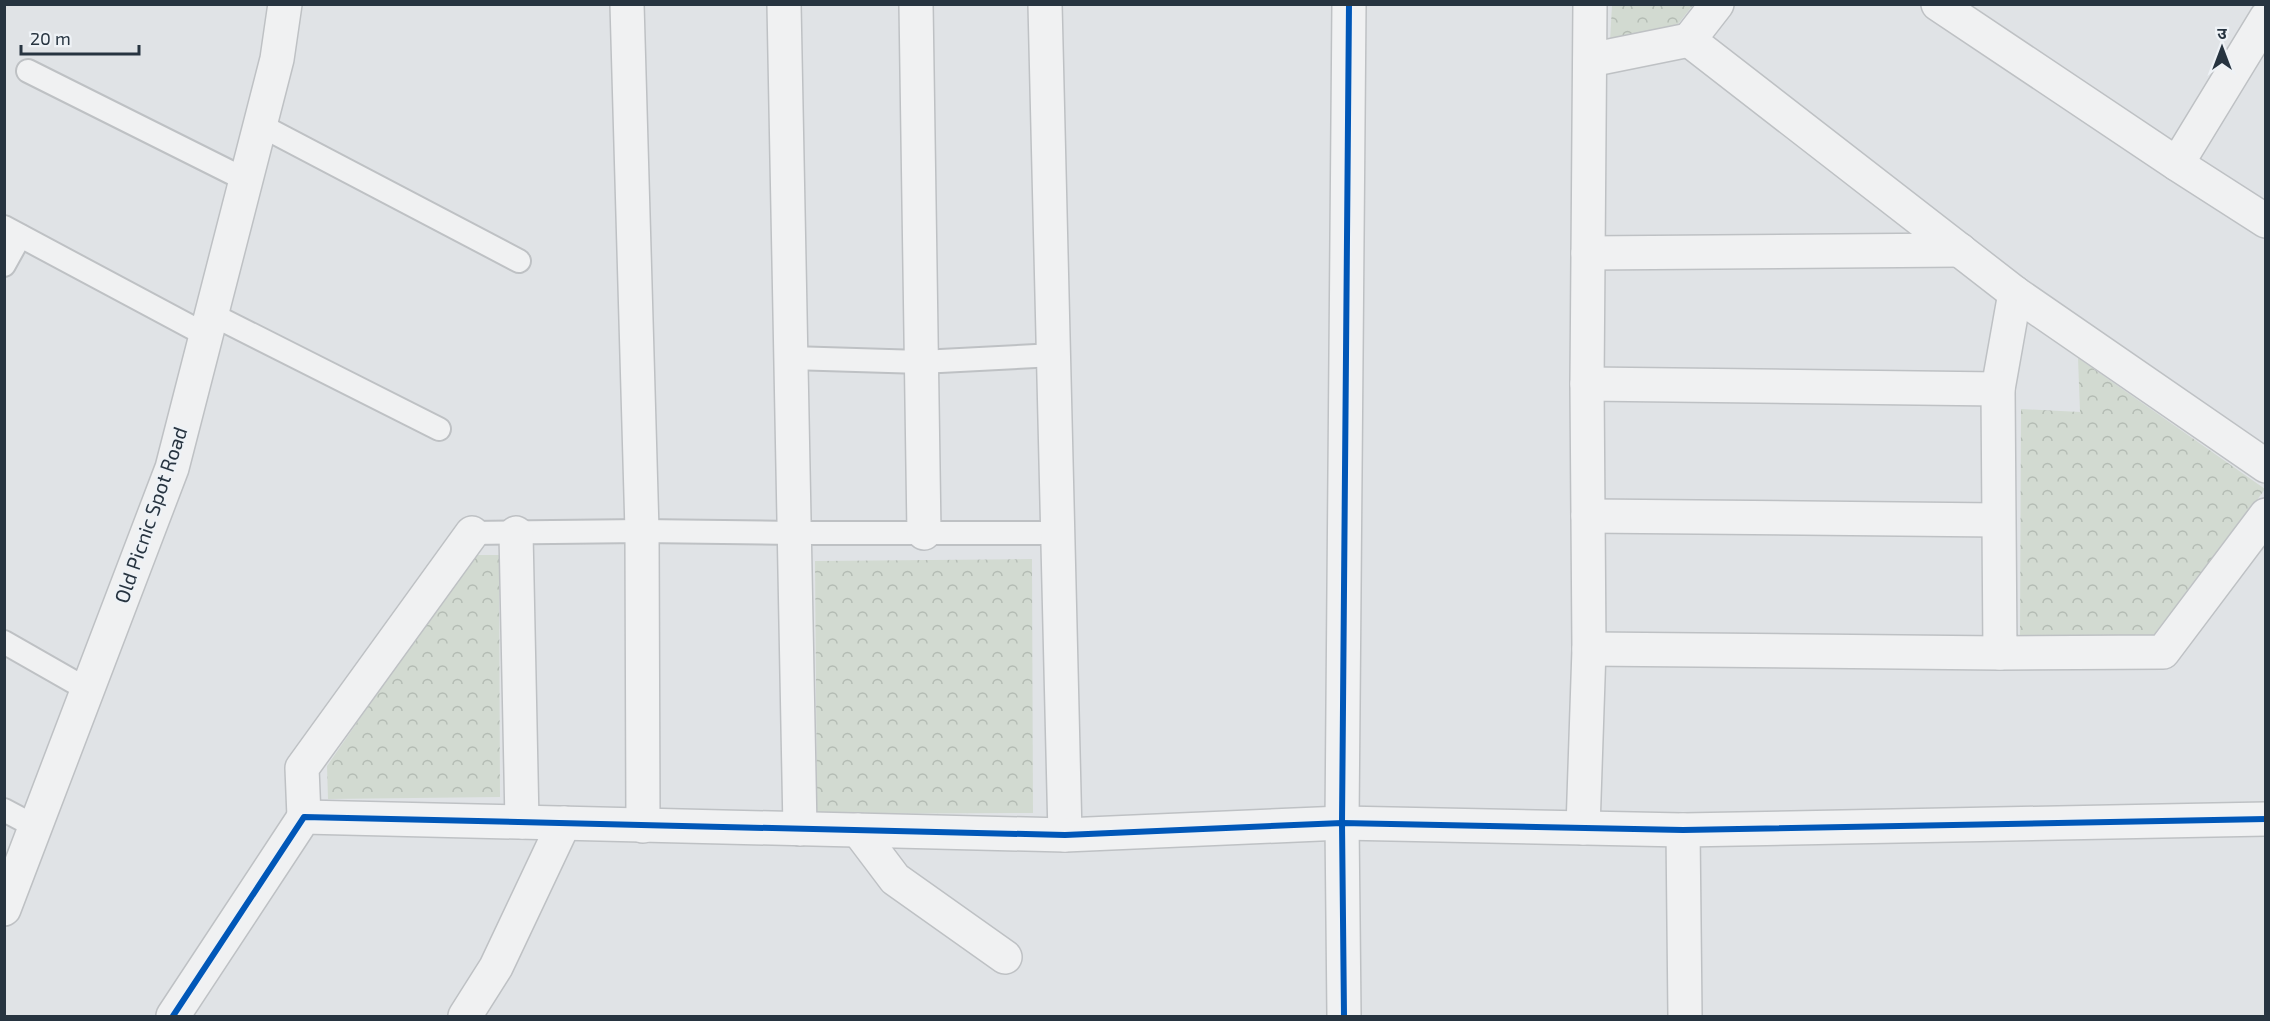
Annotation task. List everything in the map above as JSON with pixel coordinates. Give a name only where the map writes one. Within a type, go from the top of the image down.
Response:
[{"type":"street","name":"Old Picnic Spot Road","points":[[4,909],[172,468],[277,59],[285,4]]},
{"type":"street","points":[[627,4],[642,531],[643,826]]},
{"type":"street","points":[[784,4],[800,829]]},
{"type":"street","points":[[916,4],[924,533]]},
{"type":"street","points":[[1045,4],[1065,835]]},
{"type":"street","points":[[1344,1017],[1342,824],[1349,4]]},
{"type":"street","points":[[1583,828],[1589,648],[1587,384],[1590,4]]},
{"type":"street","points":[[1590,60],[1689,40],[1717,4]]},
{"type":"street","points":[[1949,8],[2177,164],[2265,220]]},
{"type":"street","points":[[2177,164],[2265,18]]},
{"type":"street","points":[[1689,40],[2015,293],[2265,466]]},
{"type":"street","points":[[1588,253],[1959,250]]},
{"type":"street","points":[[2000,653],[1998,389],[2015,293]]},
{"type":"street","points":[[1587,384],[1998,389]]},
{"type":"street","points":[[1589,648],[2000,653],[2163,652],[2265,515]]},
{"type":"street","points":[[1588,516],[1998,520]]},
{"type":"street","points":[[173,1017],[304,817],[302,768],[472,532]]},
{"type":"street","points":[[516,532],[522,822]]},
{"type":"street","points":[[304,817],[1065,835],[1342,824],[1683,830],[2265,819]]},
{"type":"street","points":[[465,1017],[496,967],[564,824]]},
{"type":"street","points":[[858,830],[895,879],[1005,957]]},
{"type":"street","points":[[1683,830],[1685,1017]]},
{"type":"lane","points":[[28,71],[246,180]]},
{"type":"lane","points":[[260,125],[519,261]]},
{"type":"lane","points":[[4,265],[12,231],[439,429]]},
{"type":"lane","points":[[791,358],[921,362],[1055,355]]},
{"type":"lane","points":[[472,532],[1059,533]]},
{"type":"lane","points":[[4,642],[88,690]]},
{"type":"lane","points":[[4,810],[36,827]]},
{"type":"green space","points":[[1612,5],[1693,5],[1678,24],[1610,42]]},
{"type":"green space","points":[[2078,358],[2265,489],[2155,640],[2020,639],[2021,409],[2080,412]]},
{"type":"green space","points":[[473,555],[499,555],[500,797],[328,799],[327,766]]},
{"type":"green space","points":[[1032,559],[1033,813],[817,814],[815,561]]},
{"type":"cycle path","points":[[1344,1016],[1342,823],[1349,4]]},
{"type":"cycle path","points":[[173,1016],[304,817],[1065,835],[1342,823],[1683,830],[2266,819]]}]
